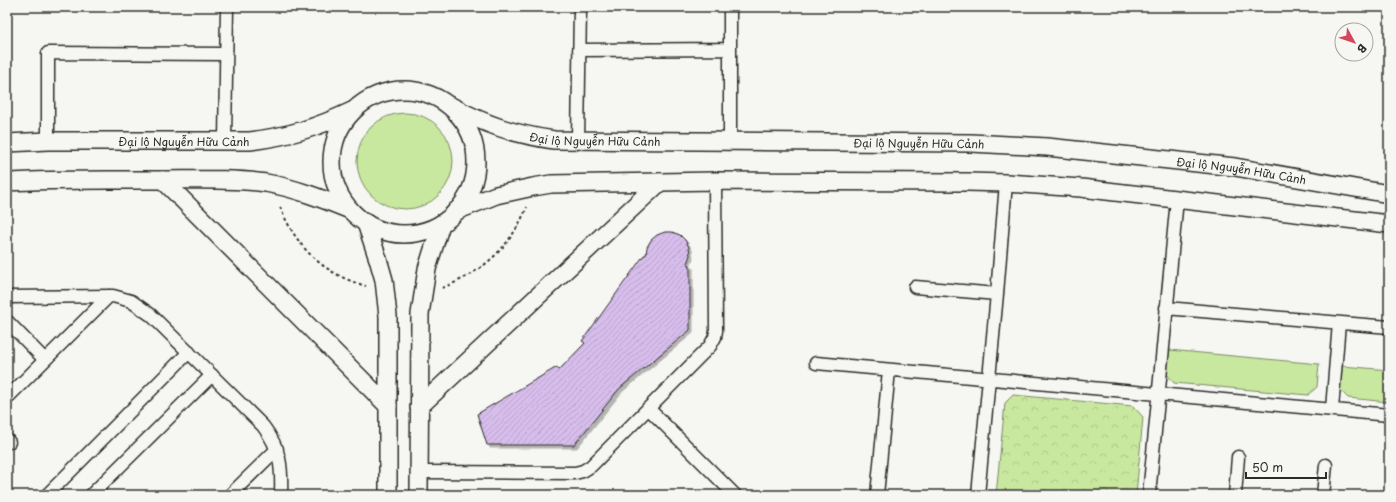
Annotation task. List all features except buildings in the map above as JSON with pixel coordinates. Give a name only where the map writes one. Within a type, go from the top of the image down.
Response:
[{"type":"main road","name":"Đại lộ Nguyễn Hữu Cảnh","points":[[7,143],[48,141],[250,141],[308,130],[355,109],[377,95],[403,89],[428,93],[476,120],[512,132],[554,140],[972,143],[1047,147],[1235,167],[1389,194]]},
{"type":"main road","points":[[355,109],[340,130],[335,142],[333,168],[335,181],[350,210],[366,223],[383,231],[403,234],[422,231],[441,224],[456,212],[471,190],[476,170],[473,138],[468,126],[451,106]]},
{"type":"main road","points":[[163,180],[388,406]]},
{"type":"main road","points":[[7,182],[234,180],[267,184],[298,191],[350,210]]},
{"type":"main road","points":[[456,212],[496,195],[533,187],[568,184],[715,181],[1006,183],[1081,188],[1389,224]]},
{"type":"main road","points":[[419,407],[660,182]]},
{"type":"main road","points":[[366,223],[384,280],[387,300],[389,331],[388,495]]},
{"type":"main road","points":[[419,495],[419,332],[421,306],[427,269],[441,224]]},
{"type":"street","points":[[224,141],[227,7]]},
{"type":"street","points":[[578,141],[580,7]]},
{"type":"street","points":[[730,7],[730,142]]},
{"type":"street","points":[[579,50],[730,49]]},
{"type":"street","points":[[48,141],[48,53],[226,54]]},
{"type":"street","points":[[419,472],[579,472],[591,466],[710,346],[715,337],[715,181]]},
{"type":"street","points":[[978,495],[1006,183]]},
{"type":"street","points":[[1149,495],[1177,200]]},
{"type":"street","points":[[915,287],[997,294]]},
{"type":"street","points":[[7,398],[109,296]]},
{"type":"street","points":[[7,297],[109,296],[131,301],[145,310],[189,352],[263,426],[269,434],[277,449],[280,462],[281,495]]},
{"type":"street","points":[[1166,308],[1389,327]]},
{"type":"street","points":[[7,321],[45,360]]},
{"type":"street","points":[[1332,410],[1339,323]]},
{"type":"street","points":[[46,495],[189,352]]},
{"type":"street","points":[[816,363],[1389,415]]},
{"type":"street","points":[[877,495],[889,370]]},
{"type":"street","points":[[91,495],[212,375]]},
{"type":"street","points":[[648,408],[735,495]]},
{"type":"street","points":[[230,495],[277,449]]},
{"type":"street","points":[[1235,495],[1238,457]]},
{"type":"street","points":[[1323,495],[1326,465]]},
{"type":"path","points":[[280,207],[295,236],[314,258],[335,274],[366,286]]},
{"type":"path","points":[[442,288],[456,283],[472,274],[496,255],[512,236],[527,208]]},
{"type":"green space","points":[[405,113],[423,117],[432,121],[439,127],[445,134],[449,143],[453,161],[449,179],[445,188],[439,195],[432,201],[423,205],[405,209],[387,205],[378,201],[371,195],[365,188],[361,179],[357,161],[361,143],[365,134],[371,127],[378,121],[387,117]]},
{"type":"green space","points":[[1169,350],[1319,364],[1317,387],[1308,395],[1174,383],[1167,374]]},
{"type":"green space","points":[[1342,366],[1389,370],[1389,402],[1348,398],[1340,390]]},
{"type":"green space","points":[[1013,395],[1133,406],[1143,417],[1136,495],[996,495],[1005,403]]}]
